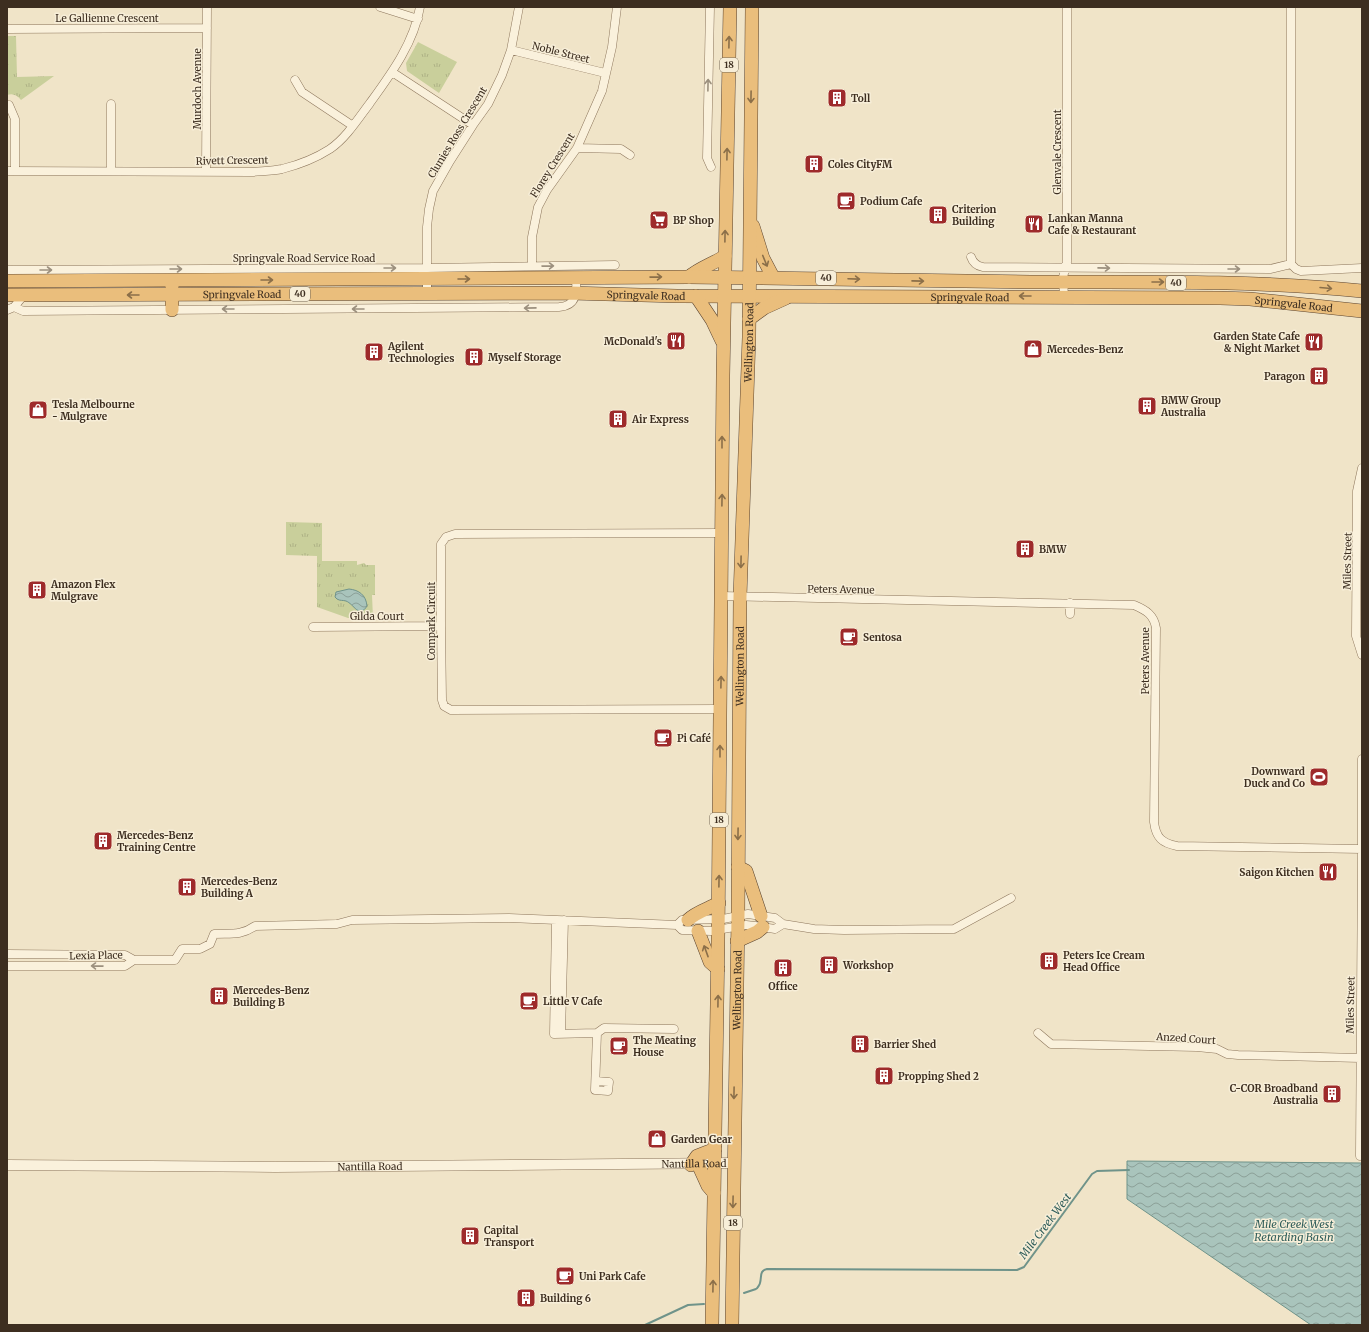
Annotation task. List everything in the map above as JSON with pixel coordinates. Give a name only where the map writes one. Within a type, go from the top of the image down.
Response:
[{"type":"highway","name":"Wellington Road","points":[[712,1325],[718,969],[723,344],[730,7]]},
{"type":"highway","name":"Wellington Road","points":[[732,1325],[733,1163],[738,921],[740,597],[749,319],[752,7]]},
{"type":"highway","points":[[750,217],[763,258],[773,278]]},
{"type":"highway","points":[[689,277],[696,270],[709,266],[725,256]]},
{"type":"highway","name":"Springvale Road","points":[[7,281],[172,280],[234,274],[427,273],[576,278],[724,277],[947,282],[1251,283],[1362,291]]},
{"type":"highway","points":[[172,280],[172,310]]},
{"type":"highway","name":"Springvale Road","points":[[7,295],[577,293],[696,296],[1247,299],[1362,311]]},
{"type":"highway","points":[[696,296],[712,320],[723,344]]},
{"type":"highway","points":[[749,319],[764,308],[790,296]]},
{"type":"highway","points":[[737,941],[757,932],[762,921],[746,871],[738,867]]},
{"type":"highway","points":[[682,922],[694,914],[702,912],[718,903]]},
{"type":"highway","points":[[698,931],[710,962],[718,969]]},
{"type":"highway","points":[[714,1193],[694,1164],[697,1156],[715,1149]]},
{"type":"street","name":"Murdoch Avenue","points":[[206,171],[207,7]]},
{"type":"street","points":[[380,7],[418,19]]},
{"type":"street","name":"Rivett Crescent","points":[[11,171],[252,172],[281,169],[310,159],[330,148],[353,126],[392,72],[406,47],[418,19],[420,7]]},
{"type":"street","name":"Clunies Ross Crescent","points":[[427,294],[427,228],[433,191],[473,125],[488,104],[502,75],[511,50],[519,7]]},
{"type":"street","name":"Florey Crescent","points":[[532,266],[532,236],[538,207],[577,148],[602,91],[612,47],[617,7]]},
{"type":"street","points":[[710,7],[707,158],[711,167]]},
{"type":"street","name":"Glenvale Crescent","points":[[1064,297],[1063,282],[1067,262],[1067,7]]},
{"type":"street","points":[[1291,7],[1291,264],[1296,269],[1301,271],[1360,270]]},
{"type":"street","name":"Le Gallienne Crescent","points":[[7,28],[207,28]]},
{"type":"street","name":"Noble Street","points":[[511,50],[605,73]]},
{"type":"street","points":[[392,72],[473,125]]},
{"type":"street","points":[[295,80],[302,92],[353,126]]},
{"type":"street","points":[[110,104],[112,171]]},
{"type":"street","points":[[9,105],[15,119],[11,171]]},
{"type":"street","points":[[577,148],[620,149],[630,155]]},
{"type":"street","points":[[971,257],[977,265],[983,267],[1270,269],[1291,264]]},
{"type":"street","points":[[602,265],[610,278]]},
{"type":"street","points":[[427,273],[532,266],[615,265]]},
{"type":"street","name":"Springvale Road Service Road","points":[[7,270],[234,274]]},
{"type":"street","points":[[11,309],[23,311],[564,307],[573,301],[577,293],[576,278]]},
{"type":"street","points":[[11,309],[24,295]]},
{"type":"street","points":[[52,295],[64,310]]},
{"type":"street","name":"Miles Street","points":[[1362,468],[1360,491],[1359,592],[1356,636],[1362,655]]},
{"type":"street","name":"Compark Circuit","points":[[720,709],[451,710],[444,706],[442,700],[441,544],[446,537],[455,534],[722,533]]},
{"type":"street","name":"Peters Avenue","points":[[722,596],[1134,605],[1149,612],[1154,620],[1156,628],[1154,822],[1155,831],[1160,839],[1168,844],[1177,846],[1362,848]]},
{"type":"street","points":[[1070,604],[1070,614]]},
{"type":"street","name":"Gilda Court","points":[[313,627],[441,626]]},
{"type":"street","points":[[1362,759],[1362,848]]},
{"type":"street","name":"Miles Street","points":[[1360,1156],[1362,854]]},
{"type":"street","points":[[682,922],[682,930],[698,931],[718,925],[727,919],[738,921],[748,914],[762,921],[776,918],[783,924],[802,928],[844,930],[954,929],[1011,898]]},
{"type":"street","name":"Lexia Place","points":[[7,954],[125,955],[134,960],[175,960],[182,949],[200,949],[210,944],[214,934],[242,933],[255,926],[337,924],[352,920],[505,918],[560,920]]},
{"type":"street","points":[[674,1029],[604,1028],[597,1033],[561,1033],[560,920],[682,922],[718,925]]},
{"type":"street","name":"Lexia Place","points":[[57,954],[57,966]]},
{"type":"street","name":"Lexia Place","points":[[7,966],[125,966],[134,960]]},
{"type":"street","points":[[596,1081],[597,1033]]},
{"type":"street","name":"Anzed Court","points":[[1038,1033],[1051,1044],[1197,1047],[1217,1049],[1227,1054],[1238,1055],[1360,1058]]},
{"type":"street","name":"Nantilla Road","points":[[7,1165],[290,1167],[733,1163]]},
{"type":"green space","points":[[7,36],[16,36],[17,77],[54,76],[21,100],[15,95],[7,95]]},
{"type":"green space","points":[[418,42],[457,62],[439,93],[407,71],[406,63]]},
{"type":"green space","points":[[286,522],[322,523],[322,561],[357,561],[357,565],[364,563],[366,565],[375,565],[375,595],[372,595],[373,618],[348,618],[317,607],[317,556],[286,555]]},
{"type":"water","points":[[349,589],[359,592],[364,596],[367,606],[364,610],[356,610],[346,601],[338,600],[335,597],[336,592]]},
{"type":"water","name":"Mile Creek West Retarding Basin","points":[[1127,1161],[1362,1163],[1362,1325],[1311,1325],[1127,1199]]},
{"type":"waterway","name":"Mile Creek West","points":[[744,1293],[757,1288],[760,1284],[762,1272],[767,1269],[1017,1270],[1024,1267],[1092,1174],[1097,1171],[1129,1170]]},
{"type":"waterway","name":"Mile Creek West","points":[[645,1325],[688,1305],[704,1304]]},
{"type":"place","name":"Toll","points":[[837,98]]},
{"type":"place","name":"Coles CityFM","points":[[814,164]]},
{"type":"place","name":"Podium Cafe","points":[[846,201]]},
{"type":"place","name":"Criterion Building","points":[[938,215]]},
{"type":"place","name":"BP Shop","points":[[659,220]]},
{"type":"place","name":"Lankan Manna Cafe & Restaurant","points":[[1034,224]]},
{"type":"place","name":"McDonald's","points":[[676,341]]},
{"type":"place","name":"Garden State Cafe & Night Market","points":[[1314,342]]},
{"type":"place","name":"Mercedes-Benz","points":[[1033,349]]},
{"type":"place","name":"Agilent Technologies","points":[[374,352]]},
{"type":"place","name":"Myself Storage","points":[[474,357]]},
{"type":"place","name":"Paragon","points":[[1319,376]]},
{"type":"place","name":"BMW Group Australia","points":[[1147,406]]},
{"type":"place","name":"Tesla Melbourne - Mulgrave","points":[[38,410]]},
{"type":"place","name":"Air Express","points":[[618,419]]},
{"type":"place","name":"BMW","points":[[1025,549]]},
{"type":"place","name":"Amazon Flex Mulgrave","points":[[37,590]]},
{"type":"place","name":"Sentosa","points":[[849,637]]},
{"type":"place","name":"Pi Café","points":[[663,738]]},
{"type":"place","name":"Downward Duck and Co","points":[[1319,777]]},
{"type":"place","name":"Mercedes-Benz Training Centre","points":[[103,841]]},
{"type":"place","name":"Saigon Kitchen","points":[[1328,872]]},
{"type":"place","name":"Mercedes-Benz Building A","points":[[187,887]]},
{"type":"place","name":"Peters Ice Cream Head Office","points":[[1049,961]]},
{"type":"place","name":"Workshop","points":[[829,965]]},
{"type":"place","name":"Office","points":[[783,968]]},
{"type":"place","name":"Mercedes-Benz Building B","points":[[219,996]]},
{"type":"place","name":"Little V Cafe","points":[[529,1001]]},
{"type":"place","name":"Barrier Shed","points":[[860,1044]]},
{"type":"place","name":"The Meating House","points":[[619,1046]]},
{"type":"place","name":"Propping Shed 2","points":[[884,1076]]},
{"type":"place","name":"C-COR Broadband Australia","points":[[1332,1094]]},
{"type":"place","name":"Garden Gear","points":[[657,1139]]},
{"type":"place","name":"Capital Transport","points":[[470,1236]]},
{"type":"place","name":"Uni Park Cafe","points":[[565,1276]]},
{"type":"place","name":"Building 6","points":[[526,1298]]}]
